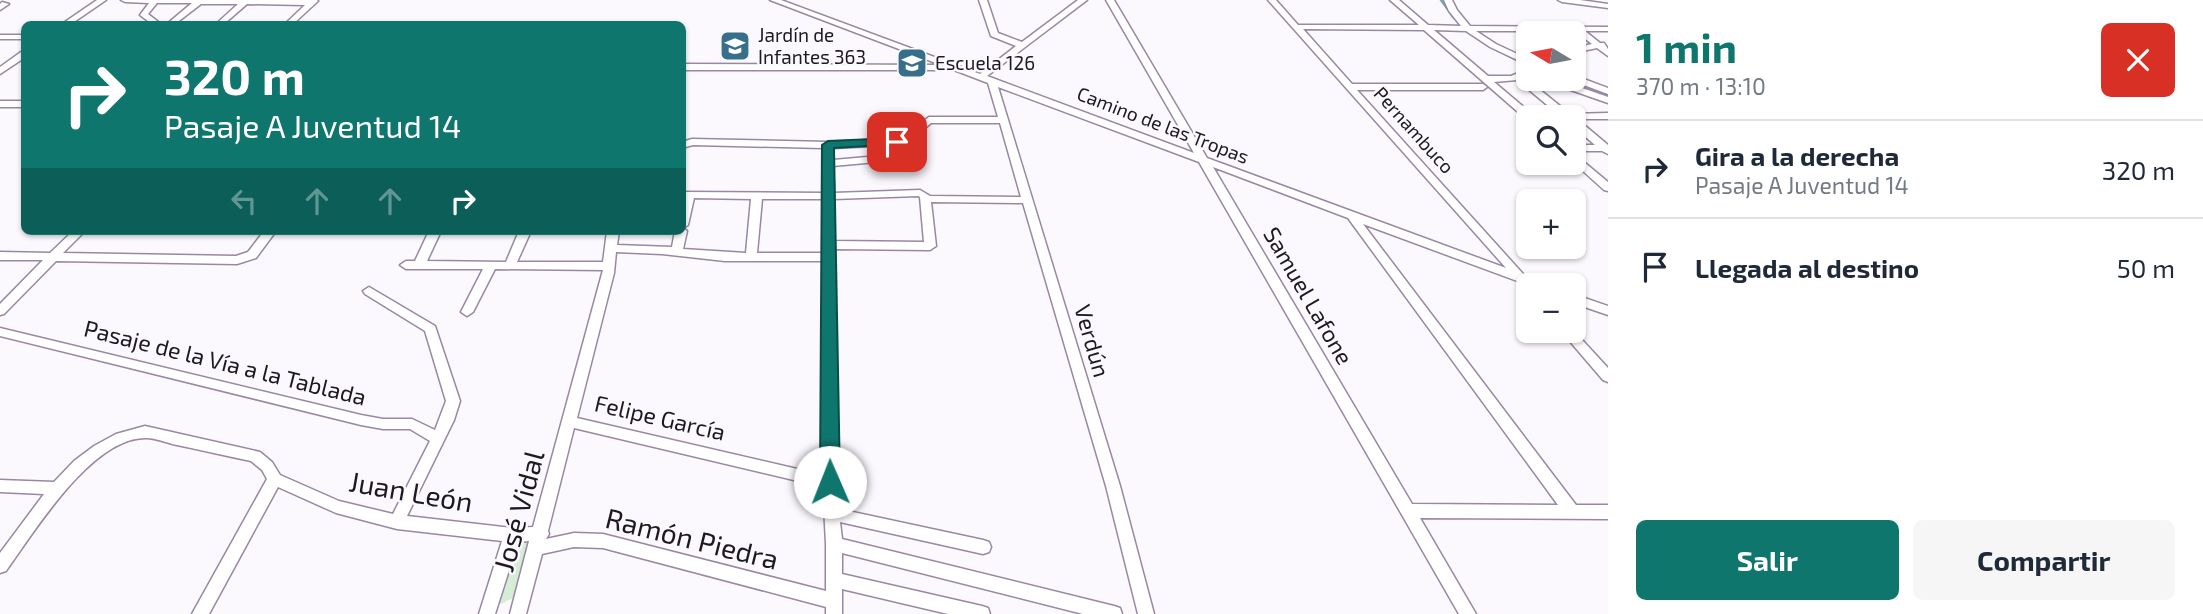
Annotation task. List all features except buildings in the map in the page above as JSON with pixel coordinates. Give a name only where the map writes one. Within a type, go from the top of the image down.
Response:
[{"type":"street","points":[[70,21],[102,0]]},
{"type":"street","points":[[125,0],[313,1]]},
{"type":"street","name":"Camino de las Tropas","points":[[774,0],[1516,279]]},
{"type":"street","points":[[983,0],[994,34],[1023,46]]},
{"type":"street","points":[[986,79],[1023,46],[1083,0]]},
{"type":"street","name":"Samuel Lafone","points":[[1110,0],[1468,614]]},
{"type":"street","name":"Pernambuco","points":[[1272,0],[1516,273]]},
{"type":"street","points":[[1394,0],[1485,83],[1516,107]]},
{"type":"street","points":[[1448,0],[1454,12],[1468,27],[1501,50],[1516,57]]},
{"type":"street","points":[[1562,0],[1595,2],[1608,6]]},
{"type":"street","points":[[153,21],[144,15],[154,1]]},
{"type":"street","points":[[292,21],[313,1]]},
{"type":"street","points":[[176,21],[195,8],[198,2]]},
{"type":"street","points":[[223,21],[245,2]]},
{"type":"street","points":[[1595,2],[1608,17]]},
{"type":"street","points":[[1296,27],[1516,27]]},
{"type":"street","points":[[1586,28],[1608,29]]},
{"type":"street","points":[[1586,36],[1608,53]]},
{"type":"street","points":[[0,37],[21,37]]},
{"type":"street","points":[[1586,47],[1596,44],[1608,46]]},
{"type":"street","points":[[2,69],[21,56]]},
{"type":"street","points":[[686,67],[958,68]]},
{"type":"street","points":[[2,69],[21,68]]},
{"type":"street","points":[[1350,87],[1485,83],[1516,77]]},
{"type":"street","name":"Verdún","points":[[986,79],[1004,120],[1029,200],[1113,486],[1146,614]]},
{"type":"street","points":[[1586,83],[1608,91]]},
{"type":"street","points":[[1541,91],[1555,105]]},
{"type":"street","points":[[1582,91],[1608,100]]},
{"type":"street","points":[[0,104],[21,104]]},
{"type":"street","points":[[1586,117],[1608,116]]},
{"type":"street","points":[[686,144],[828,145],[897,142],[929,120],[1004,120]]},
{"type":"street","points":[[1586,132],[1607,149]]},
{"type":"street","points":[[828,163],[916,156],[918,153],[912,134]]},
{"type":"street","points":[[828,145],[830,482],[834,608]]},
{"type":"street","points":[[1586,148],[1607,149]]},
{"type":"street","points":[[1586,167],[1606,184]]},
{"type":"street","points":[[686,195],[923,196],[1029,200]]},
{"type":"street","points":[[751,256],[757,195]]},
{"type":"street","points":[[610,248],[751,256],[930,246],[923,196]]},
{"type":"street","points":[[1352,216],[1571,511]]},
{"type":"street","points":[[0,311],[75,235]]},
{"type":"street","points":[[0,256],[237,260],[247,258],[255,252],[267,235]]},
{"type":"street","points":[[419,265],[433,235]]},
{"type":"street","points":[[510,265],[524,235]]},
{"type":"street","name":"Felipe García","points":[[612,235],[608,273],[570,422],[830,482]]},
{"type":"street","points":[[677,251],[680,235]]},
{"type":"street","points":[[405,264],[607,266]]},
{"type":"street","points":[[467,312],[491,265]]},
{"type":"street","points":[[369,291],[431,328],[453,401],[438,439],[397,522]]},
{"type":"street","points":[[1586,303],[1608,312]]},
{"type":"street","name":"Pasaje de la Vía a la Tablada","points":[[0,332],[361,421],[412,424],[438,439]]},
{"type":"street","points":[[1578,343],[1608,377]]},
{"type":"street","name":"José Vidal","points":[[518,614],[570,422]]},
{"type":"street","name":"Juan León","points":[[58,488],[104,448],[145,432],[255,456],[267,466],[275,479],[336,507],[397,522],[539,541]]},
{"type":"street","points":[[200,614],[275,479]]},
{"type":"street","points":[[0,486],[58,488]]},
{"type":"street","points":[[0,566],[58,488]]},
{"type":"street","points":[[1409,511],[1608,512]]},
{"type":"street","points":[[832,514],[983,547]]},
{"type":"street","name":"José Vidal","points":[[487,614],[512,536]]},
{"type":"street","name":"Ramón Piedra","points":[[539,541],[603,541],[834,608]]},
{"type":"street","points":[[834,544],[1114,614]]},
{"type":"street","points":[[835,580],[982,614]]},
{"type":"green space","points":[[526,538],[531,547],[515,597],[498,603],[517,541]]},
{"type":"waterway","points":[[1441,0],[1454,18]]},
{"type":"waterway","points":[[1484,43],[1516,60]]},
{"type":"waterway","points":[[1586,87],[1608,95]]},
{"type":"place","name":"Jardín de Infantes 363","points":[[735,46]]},
{"type":"place","name":"Escuela 126","points":[[912,63]]},
{"type":"route","points":[[830,482],[828,145],[897,142]]}]
